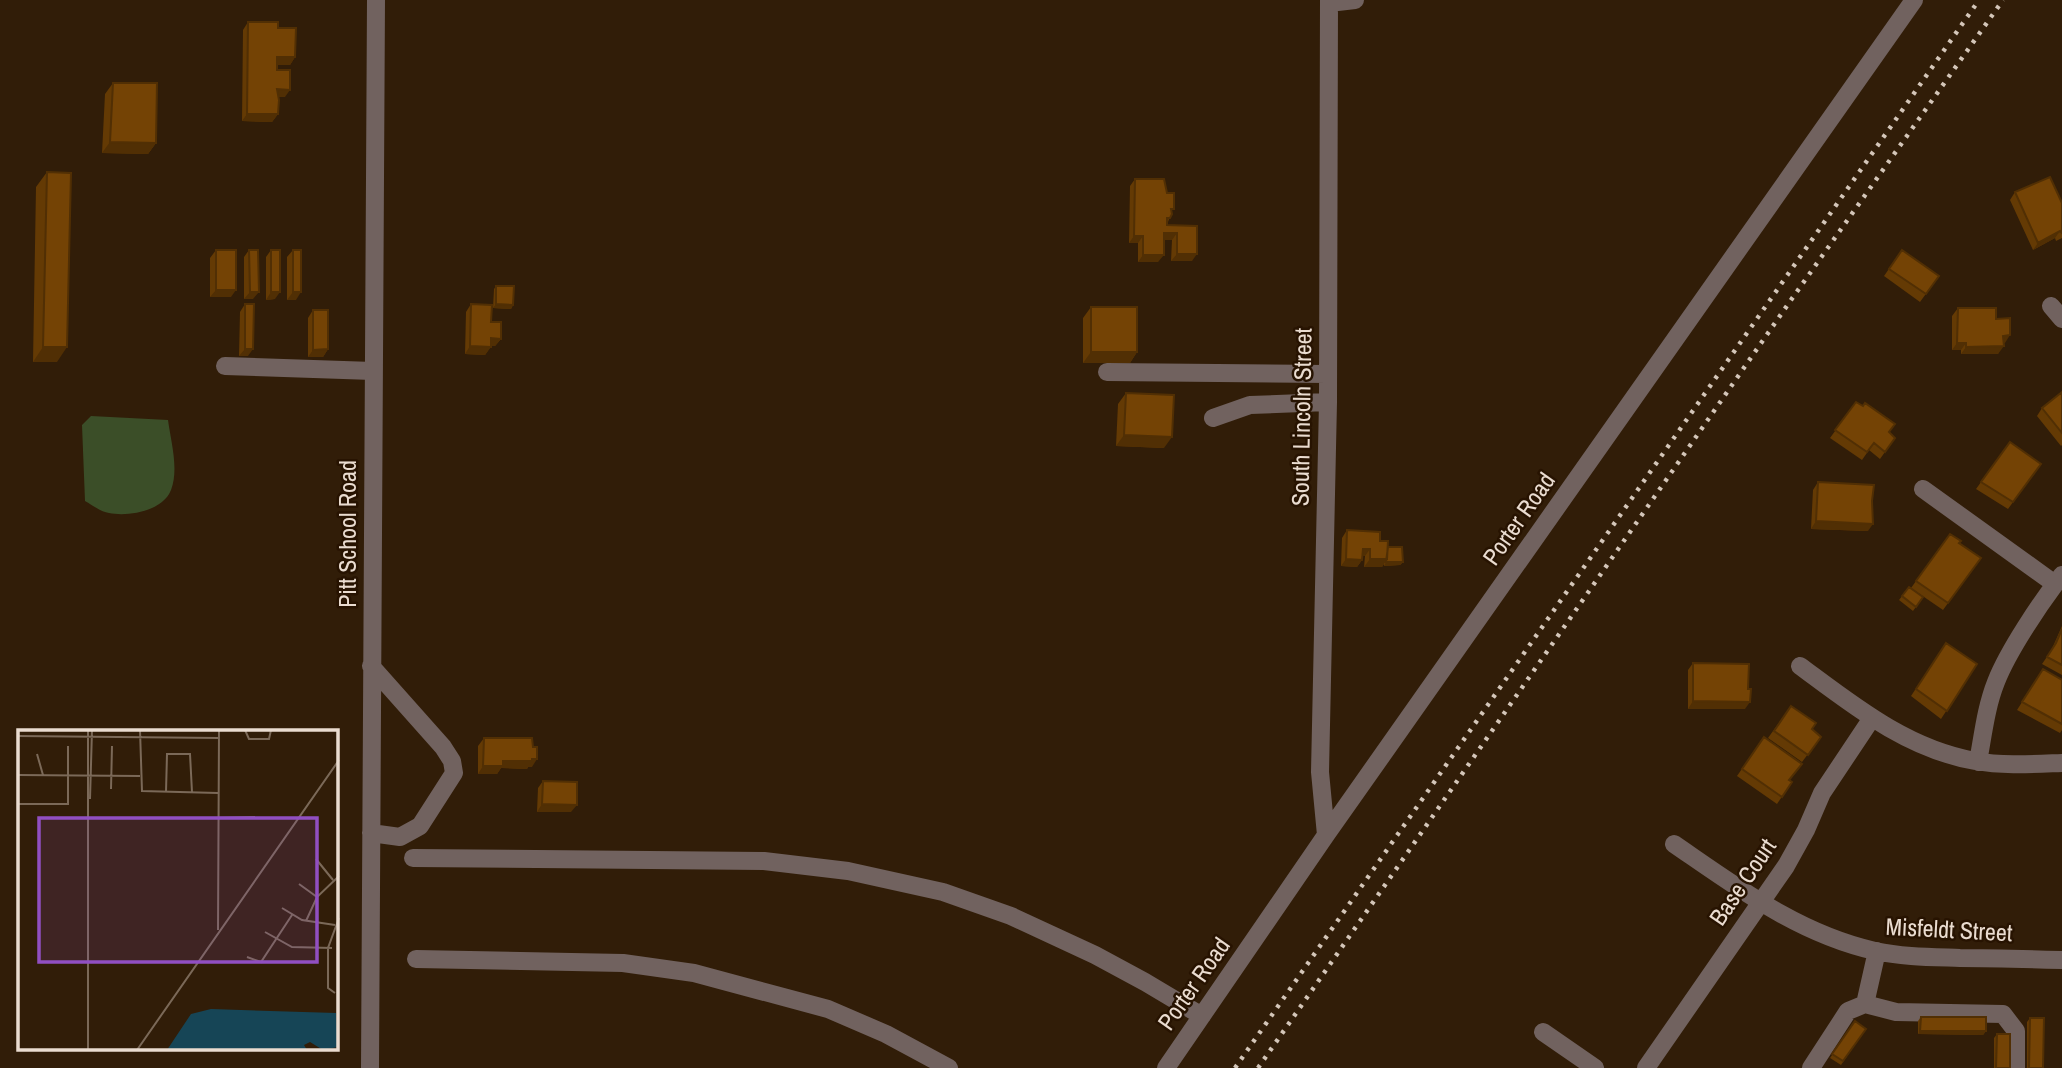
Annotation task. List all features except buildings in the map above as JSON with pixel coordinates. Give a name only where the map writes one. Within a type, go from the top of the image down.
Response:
[{"type":"street","name":"Pitt School Road","points":[[370,1068],[376,0]]},
{"type":"street","points":[[1329,2],[1355,0]]},
{"type":"street","name":"Porter Road","points":[[1166,1068],[1326,835],[1913,0]]},
{"type":"street","name":"South Lincoln Street","points":[[1326,835],[1320,772],[1328,402],[1329,2]]},
{"type":"street","points":[[225,366],[373,370]]},
{"type":"street","points":[[1107,372],[1327,374]]},
{"type":"street","points":[[1213,418],[1250,405],[1328,402]]},
{"type":"street","points":[[1923,489],[2059,580],[2008,657],[1996,681],[1978,762]]},
{"type":"street","points":[[371,666],[443,747],[452,761],[454,773],[420,826],[400,837],[371,834]]},
{"type":"street","points":[[1800,666],[1895,734],[1944,755],[1978,762],[2062,763]]},
{"type":"street","name":"Base Court","points":[[1646,1068],[1786,866],[1822,793],[1872,718]]},
{"type":"street","name":"Misfeldt Street","points":[[1674,844],[1760,903],[1801,926],[1841,941],[1877,951],[1910,956],[2062,960]]},
{"type":"street","points":[[413,858],[764,861],[848,871],[943,892],[1011,916],[1095,955],[1202,1016]]},
{"type":"street","points":[[1866,1004],[1877,951]]},
{"type":"street","points":[[416,959],[624,963],[694,973],[828,1009],[886,1034],[949,1068]]},
{"type":"street","points":[[1811,1068],[1848,1010],[1866,1004],[1896,1012],[2003,1014],[2016,1031],[2016,1068]]},
{"type":"street","points":[[1543,1032],[1595,1068]]},
{"type":"green space","points":[[91,416],[168,420],[174,473],[171,490],[161,503],[144,511],[117,514],[103,511],[85,501],[82,425]]},
{"type":"railway","points":[[1235,1068],[1979,0]]},
{"type":"railway","points":[[1258,1068],[1791,300],[2003,0]]}]
